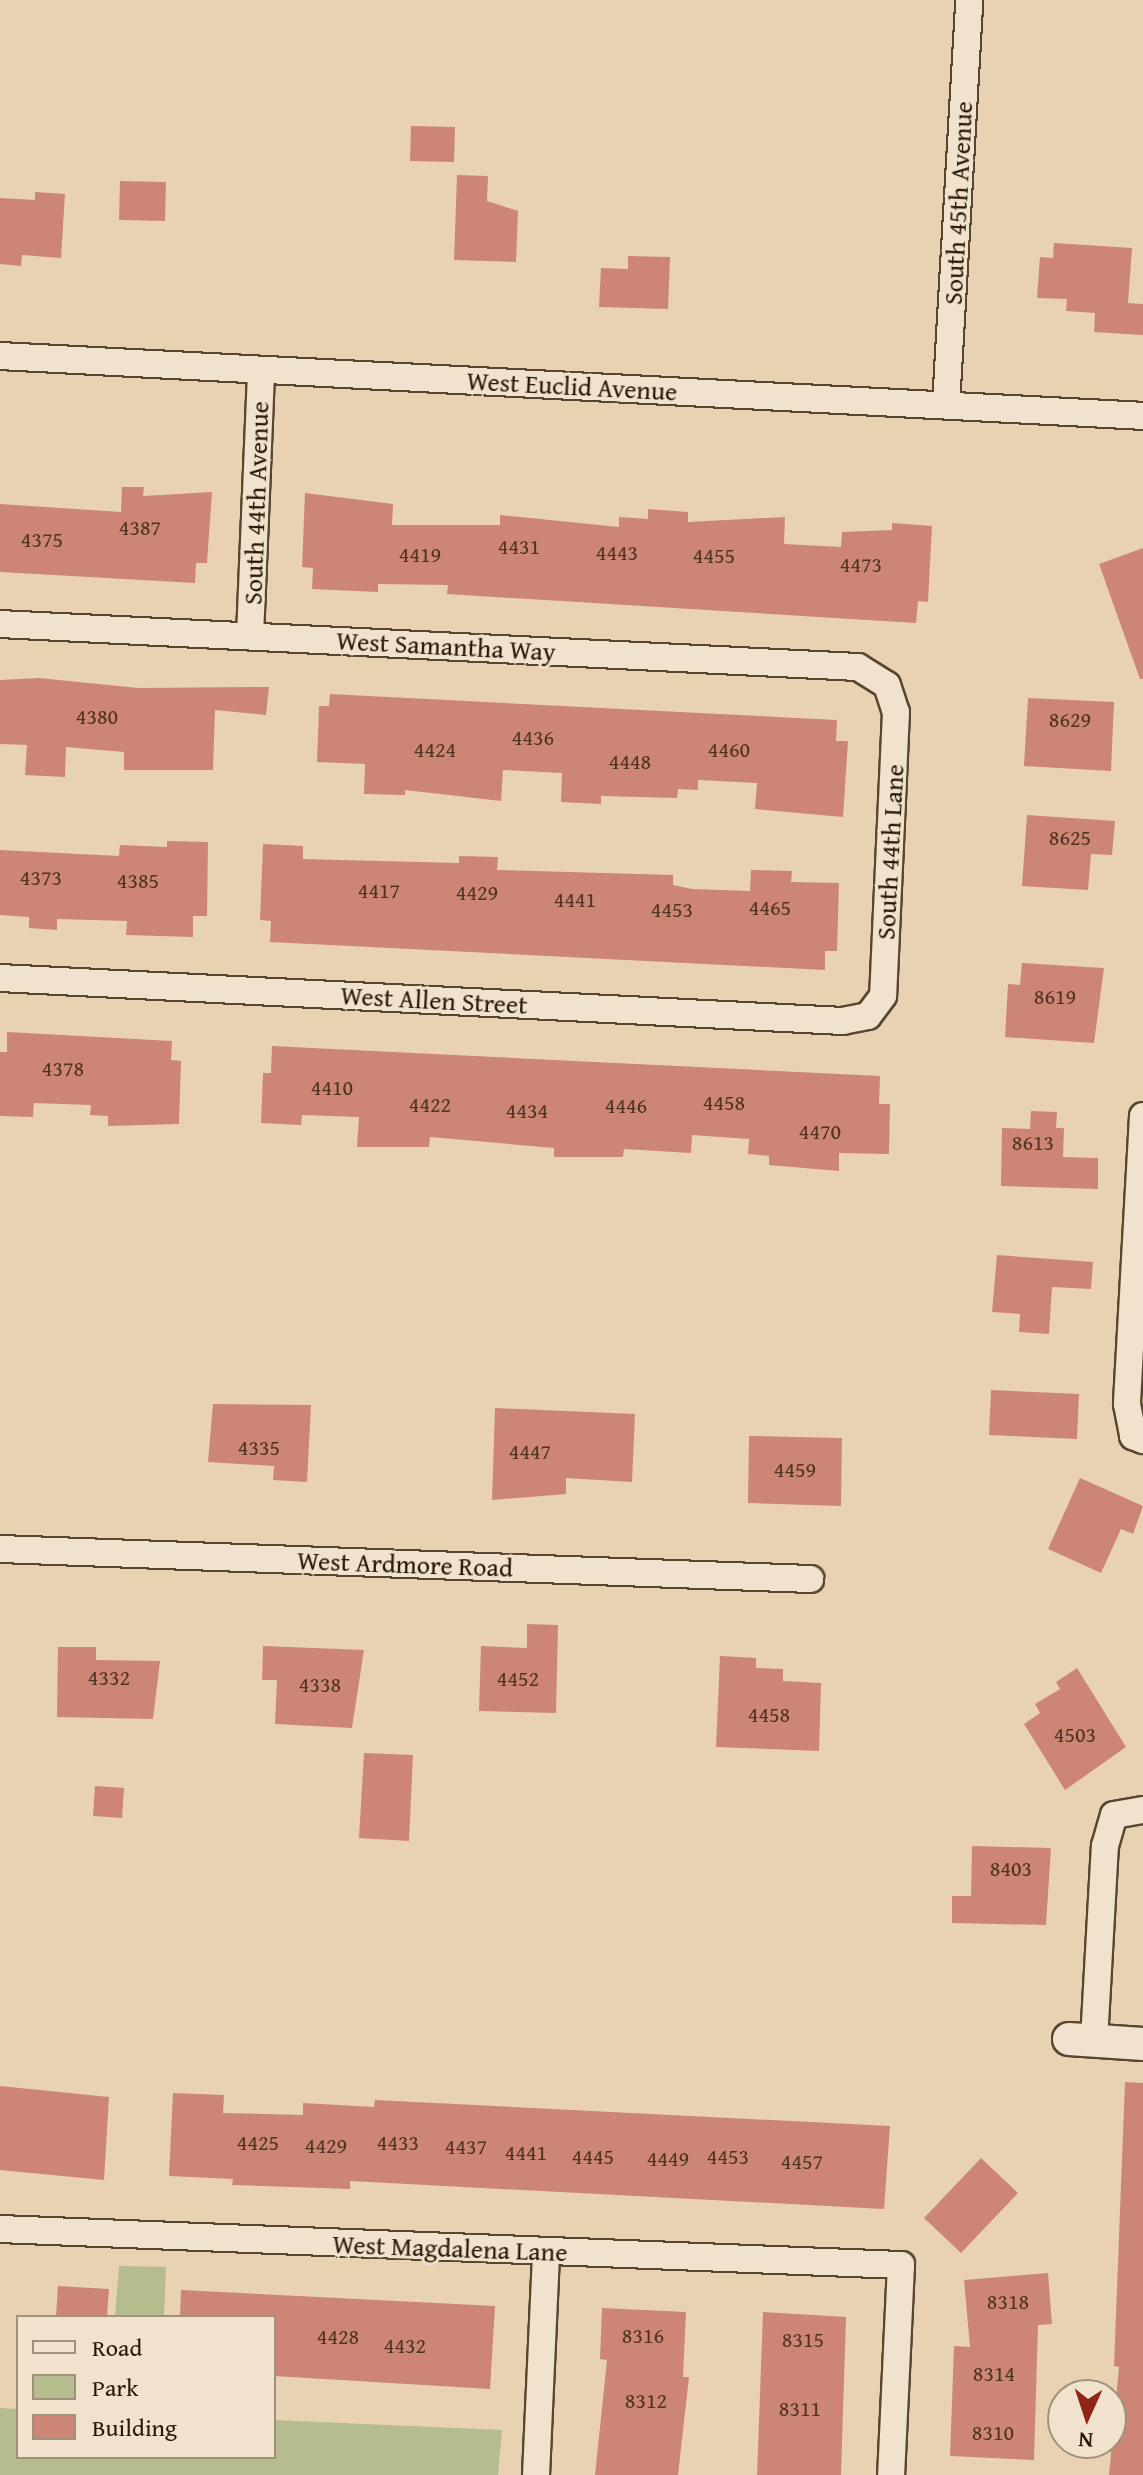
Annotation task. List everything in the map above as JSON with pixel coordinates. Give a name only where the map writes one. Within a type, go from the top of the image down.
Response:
[{"type":"street","name":"South 45th Avenue","points":[[946,405],[969,0]]},
{"type":"street","name":"West Euclid Avenue","points":[[0,356],[1143,416]]},
{"type":"street","name":"South 44th Avenue","points":[[250,636],[261,370]]},
{"type":"street","name":"West Samantha Way","points":[[0,624],[858,667],[887,685]]},
{"type":"street","name":"South 44th Lane","points":[[868,1016],[883,996],[896,712],[887,685]]},
{"type":"street","name":"West Allen Street","points":[[0,978],[843,1021],[868,1016]]},
{"type":"street","points":[[1138,1438],[1127,1404],[1143,1116]]},
{"type":"street","name":"West Ardmore Road","points":[[0,1549],[810,1579]]},
{"type":"street","points":[[1143,1810],[1114,1815],[1105,1846],[1081,2040],[1143,2044]]},
{"type":"street","name":"West Magdalena Lane","points":[[0,2229],[901,2265],[891,2475]]},
{"type":"street","points":[[536,2475],[546,2253]]},
{"type":"green space","points":[[119,2266],[166,2267],[164,2315],[115,2315]]},
{"type":"green space","points":[[0,2408],[16,2409],[16,2459],[276,2459],[276,2420],[502,2430],[498,2475],[0,2475]]},
{"type":"building","points":[[411,126],[455,127],[454,162],[410,161]]},
{"type":"building","points":[[457,175],[488,176],[487,201],[518,211],[516,262],[454,260]]},
{"type":"building","points":[[120,181],[166,182],[165,221],[119,220]]},
{"type":"building","points":[[35,192],[65,194],[61,258],[22,255],[21,266],[0,264],[0,198],[35,200]]},
{"type":"building","points":[[1054,243],[1132,248],[1128,303],[1143,304],[1143,335],[1094,332],[1095,313],[1066,311],[1067,299],[1037,298],[1040,257],[1053,258]]},
{"type":"building","points":[[628,256],[670,257],[668,309],[599,307],[601,268],[628,269]]},
{"type":"building","points":[[122,487],[144,487],[143,496],[212,492],[207,563],[196,563],[195,583],[0,572],[0,504],[121,512]]},
{"type":"building","points":[[305,493],[393,504],[392,525],[500,525],[500,515],[619,527],[619,517],[648,519],[648,509],[688,512],[688,522],[785,517],[784,544],[841,547],[842,532],[892,530],[892,523],[932,526],[928,602],[918,601],[916,623],[447,594],[448,585],[378,584],[378,592],[312,589],[313,568],[302,567]]},
{"type":"building","points":[[1143,548],[1143,679],[1140,679],[1099,564]]},
{"type":"building","points":[[39,678],[138,688],[269,687],[266,715],[215,710],[213,770],[124,770],[124,752],[66,747],[65,777],[25,775],[27,745],[0,744],[0,680]]},
{"type":"building","points":[[330,694],[837,720],[836,741],[848,741],[843,817],[755,809],[757,783],[698,780],[698,790],[678,789],[677,798],[601,796],[601,804],[561,802],[562,773],[503,770],[501,801],[405,790],[405,795],[364,794],[365,764],[317,762],[319,706],[329,706]]},
{"type":"building","points":[[1028,698],[1114,702],[1111,771],[1024,766]]},
{"type":"building","points":[[1027,815],[1115,821],[1112,855],[1091,854],[1088,890],[1022,886]]},
{"type":"building","points":[[167,841],[208,842],[207,916],[193,916],[193,937],[126,935],[127,921],[57,919],[57,930],[29,928],[29,917],[0,915],[0,850],[119,856],[120,845],[167,847]]},
{"type":"building","points":[[263,844],[303,846],[303,859],[459,863],[459,856],[498,857],[497,870],[673,875],[673,885],[692,889],[750,891],[751,870],[792,871],[791,882],[839,883],[837,951],[825,951],[825,970],[270,942],[271,921],[260,920]]},
{"type":"building","points":[[1022,963],[1104,968],[1094,1043],[1005,1037],[1008,984],[1020,985]]},
{"type":"building","points":[[7,1032],[172,1041],[171,1060],[181,1061],[179,1124],[108,1126],[108,1116],[90,1115],[91,1105],[34,1103],[33,1117],[0,1116],[0,1052],[7,1052]]},
{"type":"building","points":[[272,1046],[880,1076],[879,1104],[890,1104],[889,1154],[839,1153],[839,1171],[769,1165],[769,1156],[748,1154],[749,1139],[692,1135],[691,1153],[624,1149],[623,1157],[554,1157],[554,1148],[430,1137],[429,1147],[357,1147],[359,1117],[302,1115],[301,1125],[261,1123],[263,1073],[271,1073]]},
{"type":"building","points":[[1031,1111],[1057,1112],[1056,1128],[1064,1128],[1063,1157],[1098,1158],[1098,1189],[1001,1186],[1002,1128],[1030,1129]]},
{"type":"building","points":[[997,1255],[1093,1262],[1091,1289],[1052,1287],[1049,1334],[1019,1332],[1020,1314],[992,1312]]},
{"type":"building","points":[[991,1390],[1079,1394],[1077,1439],[989,1435]]},
{"type":"building","points":[[213,1404],[311,1405],[307,1482],[273,1480],[274,1466],[208,1462]]},
{"type":"building","points":[[495,1408],[635,1414],[632,1482],[566,1478],[566,1494],[492,1500]]},
{"type":"building","points":[[749,1436],[842,1438],[841,1506],[748,1503]]},
{"type":"building","points":[[1080,1478],[1143,1506],[1133,1534],[1121,1529],[1101,1573],[1048,1549]]},
{"type":"building","points":[[527,1624],[558,1625],[556,1713],[479,1711],[481,1646],[527,1648]]},
{"type":"building","points":[[263,1646],[364,1650],[352,1728],[275,1724],[277,1680],[262,1680]]},
{"type":"building","points":[[58,1647],[96,1647],[96,1660],[160,1661],[153,1719],[57,1717]]},
{"type":"building","points":[[720,1656],[756,1658],[756,1668],[783,1669],[783,1681],[821,1683],[819,1751],[716,1747]]},
{"type":"building","points":[[1077,1668],[1126,1747],[1065,1790],[1024,1724],[1040,1713],[1035,1704],[1060,1689],[1056,1682]]},
{"type":"building","points":[[364,1753],[413,1755],[409,1841],[359,1838]]},
{"type":"building","points":[[95,1786],[124,1788],[122,1818],[93,1816]]},
{"type":"building","points":[[972,1846],[1051,1848],[1046,1925],[952,1923],[952,1896],[971,1896]]},
{"type":"building","points":[[1125,2082],[1143,2083],[1143,2475],[1109,2475],[1110,2459],[1127,2459],[1127,2379],[1118,2379],[1119,2367],[1114,2366]]},
{"type":"building","points":[[0,2086],[109,2097],[104,2180],[0,2170]]},
{"type":"building","points":[[173,2093],[224,2095],[223,2113],[303,2115],[303,2103],[374,2107],[375,2100],[890,2126],[884,2209],[350,2181],[350,2189],[232,2185],[233,2179],[169,2176]]},
{"type":"building","points":[[981,2158],[1018,2193],[961,2253],[924,2218]]},
{"type":"building","points":[[1048,2273],[1052,2324],[1038,2325],[1034,2460],[950,2456],[954,2346],[970,2347],[964,2280]]},
{"type":"building","points":[[58,2286],[109,2289],[107,2315],[56,2315]]},
{"type":"building","points":[[181,2290],[495,2306],[490,2389],[276,2376],[276,2315],[180,2315]]},
{"type":"building","points":[[602,2308],[686,2312],[683,2377],[689,2377],[678,2475],[595,2475],[607,2360],[600,2359]]},
{"type":"building","points":[[763,2312],[846,2317],[841,2475],[757,2475]]}]
